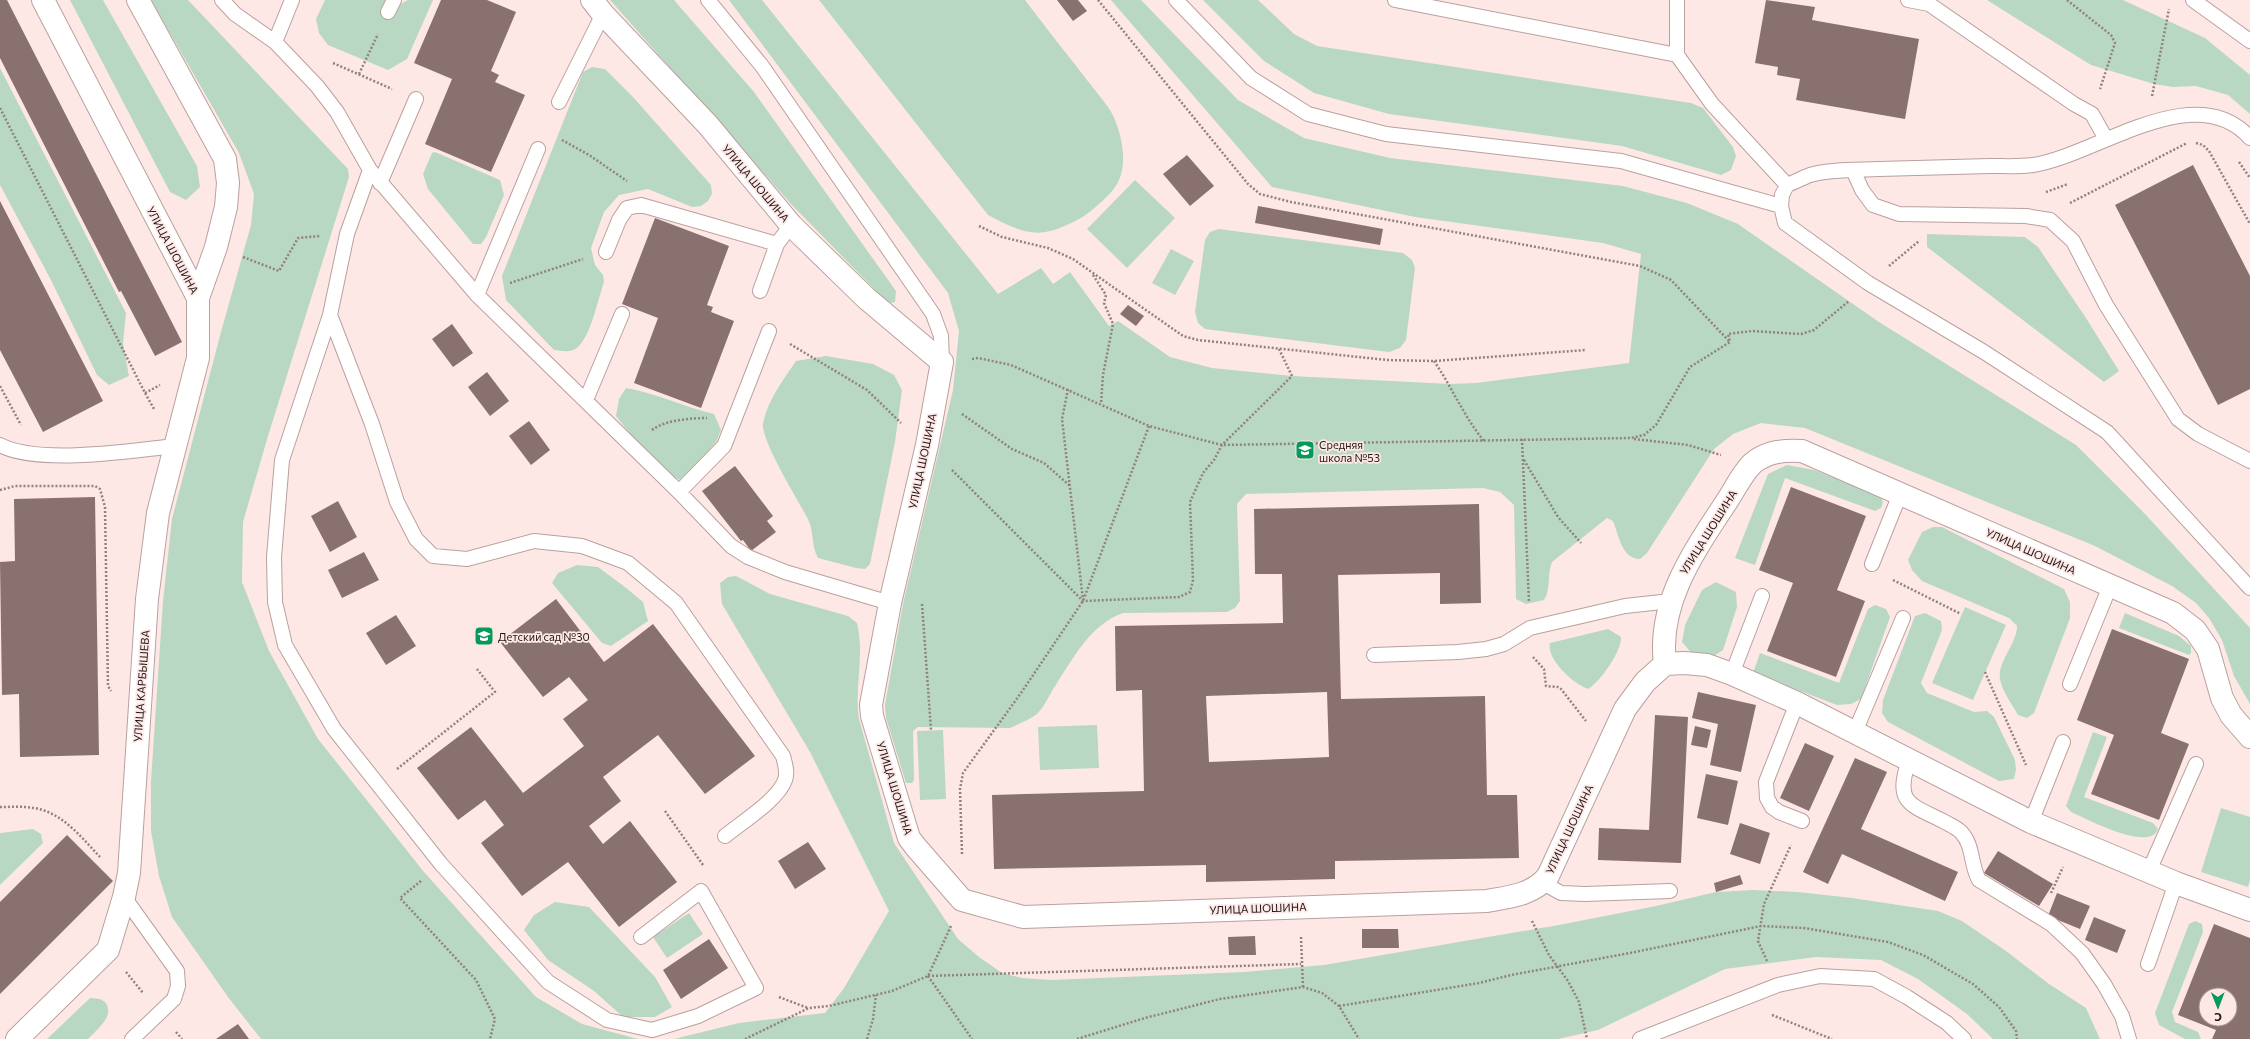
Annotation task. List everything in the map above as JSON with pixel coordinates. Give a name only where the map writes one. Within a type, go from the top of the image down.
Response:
[{"type":"street","name":"УЛИЦА ШОШИНА","points":[[43,0],[198,298]]},
{"type":"street","name":"УЛИЦА ШОШИНА","points":[[138,0],[225,159],[228,183],[226,207],[216,246],[198,298]]},
{"type":"street","name":"УЛИЦА ШОШИНА","points":[[598,7],[708,125],[791,225],[866,298],[942,362],[927,446],[890,603],[871,705],[872,716],[909,838],[962,900],[1023,917],[1301,906],[1487,901],[1521,895],[1542,883],[1553,865],[1606,747],[1625,709],[1645,682],[1665,664],[1663,649],[1671,601],[1679,580],[1697,546],[1752,464],[1767,454],[1784,450],[1802,451],[2173,613],[2195,630],[2208,648],[2222,698],[2231,715],[2250,737]]},
{"type":"street","name":"УЛИЦА КАРБЫШЕВА","points":[[17,1039],[108,950],[124,897],[129,873],[147,599],[158,513],[198,358],[198,298]]},
{"type":"street","points":[[1665,664],[1684,663],[1707,665],[1732,674],[1797,703],[2031,822],[2176,883],[2250,910]]},
{"type":"lane","points":[[222,0],[235,14],[275,42],[300,67],[337,112],[370,170],[380,183],[477,295],[586,400],[731,546],[748,557],[785,572],[890,603]]},
{"type":"lane","points":[[275,42],[292,0]]},
{"type":"lane","points":[[708,0],[762,66],[933,314],[941,336],[942,362]]},
{"type":"lane","points":[[1176,0],[1251,78],[1308,114],[1386,134],[1621,161],[1781,206]]},
{"type":"lane","points":[[1395,0],[1677,55]]},
{"type":"lane","points":[[1677,0],[1677,55],[1712,104],[1787,185]]},
{"type":"lane","points":[[1908,0],[1930,4],[2074,104],[2092,114],[2106,139]]},
{"type":"lane","points":[[2193,0],[2250,41]]},
{"type":"lane","points":[[559,102],[598,7]]},
{"type":"lane","points":[[380,183],[416,99]]},
{"type":"lane","points":[[2250,138],[2243,130],[2223,119],[2202,115],[2183,115],[2147,124],[2106,139],[2062,158],[2032,165],[1853,170],[1811,175],[1787,185],[1782,195],[1781,206],[1785,223],[1868,283],[1984,352],[2107,432],[2250,588]]},
{"type":"lane","points":[[477,295],[538,149]]},
{"type":"lane","points":[[370,170],[346,234],[330,315],[282,460],[274,557],[275,602],[285,645],[334,729],[441,864],[548,982],[607,1020],[652,1030],[698,1016],[756,988],[701,891],[641,938]]},
{"type":"lane","points":[[1853,170],[1862,190],[1873,205],[1899,214],[2026,216],[2050,220],[2072,241],[2106,305],[2178,419],[2198,434],[2250,461]]},
{"type":"lane","points":[[606,252],[619,220],[626,208],[641,205],[777,244]]},
{"type":"lane","points":[[760,291],[777,244],[791,225]]},
{"type":"lane","points":[[586,400],[622,314]]},
{"type":"lane","points":[[330,315],[372,424],[397,502],[416,539],[433,556],[467,559],[534,540],[582,546],[628,563],[676,603],[783,756],[787,769],[785,780],[778,793],[725,836]]},
{"type":"lane","points":[[679,492],[724,446],[769,331]]},
{"type":"lane","points":[[0,445],[18,452],[52,454],[116,453],[175,444]]},
{"type":"lane","points":[[1872,564],[1900,494]]},
{"type":"lane","points":[[2070,684],[2110,586]]},
{"type":"lane","points":[[1732,674],[1762,596]]},
{"type":"lane","points":[[1374,655],[1458,652],[1486,649],[1504,644],[1530,628],[1625,606],[1671,601]]},
{"type":"lane","points":[[1855,732],[1903,618]]},
{"type":"lane","points":[[1797,703],[1766,782],[1767,798],[1772,807],[1778,812],[1802,821]]},
{"type":"lane","points":[[2031,822],[2063,742]]},
{"type":"lane","points":[[1909,760],[1903,776],[1902,789],[1906,798],[1914,806],[1960,830],[1972,852],[1975,873],[1978,880],[2051,924],[2082,953],[2122,1016],[2129,1039]]},
{"type":"lane","points":[[2149,871],[2196,764]]},
{"type":"lane","points":[[1542,883],[1561,893],[1585,894],[1670,891]]},
{"type":"lane","points":[[2148,964],[2176,883]]},
{"type":"lane","points":[[124,897],[177,971],[178,986],[174,999],[132,1039]]},
{"type":"lane","points":[[1640,1039],[1778,985],[1820,976],[1874,979],[1908,996],[1947,1023],[1964,1039]]},
{"type":"path","points":[[1098,0],[1248,184],[1260,194],[1291,202],[1640,266],[1670,280],[1730,342]]},
{"type":"path","points":[[2067,0],[2107,31],[2115,43],[2092,114]]},
{"type":"path","points":[[2147,124],[2169,8]]},
{"type":"path","points":[[359,74],[376,36]]},
{"type":"path","points":[[300,67],[328,61],[416,99]]},
{"type":"path","points":[[0,108],[144,393],[175,444]]},
{"type":"path","points":[[558,138],[589,155],[632,184]]},
{"type":"path","points":[[2074,200],[2186,143],[2195,142],[2203,145],[2210,151],[2250,224]]},
{"type":"path","points":[[979,226],[1002,238],[1048,248],[1073,259],[1183,336],[1198,340],[1387,360],[1434,361],[1586,350]]},
{"type":"path","points":[[216,246],[279,271],[298,238],[346,234]]},
{"type":"path","points":[[1868,283],[1922,239]]},
{"type":"path","points":[[477,295],[558,266]]},
{"type":"path","points":[[1092,273],[1106,295],[1104,303],[1113,324],[1103,375],[1101,404]]},
{"type":"path","points":[[1730,342],[1728,334],[1752,331],[1801,334],[1814,330],[1855,296]]},
{"type":"path","points":[[769,331],[867,390],[886,410],[927,446],[1083,601],[1179,597],[1190,592],[1193,580],[1190,502],[1203,473],[1214,460],[1222,445],[1292,376],[1279,349]]},
{"type":"path","points":[[1630,438],[1644,435],[1656,425],[1690,367],[1730,342]]},
{"type":"path","points":[[942,362],[978,358],[1012,365],[1149,426],[1222,445],[1630,438],[1688,445],[1752,464]]},
{"type":"path","points":[[1434,361],[1450,384],[1470,424],[1485,441]]},
{"type":"path","points":[[1068,389],[1062,419],[1083,601]]},
{"type":"path","points":[[936,396],[1012,449],[1044,463],[1069,486]]},
{"type":"path","points":[[637,452],[646,435],[663,424],[697,418],[735,421]]},
{"type":"path","points":[[928,976],[962,900],[960,789],[963,773],[1022,693],[1083,601],[1149,426]]},
{"type":"path","points":[[1522,439],[1529,587]]},
{"type":"path","points":[[1524,458],[1558,517],[1581,543]]},
{"type":"path","points":[[0,490],[15,486],[95,486],[100,489],[106,507],[108,686]]},
{"type":"path","points":[[1872,564],[1873,570],[1962,614]]},
{"type":"path","points":[[922,602],[931,730]]},
{"type":"path","points":[[1529,652],[1544,669],[1546,686],[1558,687],[1561,689],[1606,747]]},
{"type":"path","points":[[378,784],[495,692],[477,669]]},
{"type":"path","points":[[1985,672],[2041,799]]},
{"type":"path","points":[[0,807],[35,808],[54,816],[73,828],[121,880],[124,897]]},
{"type":"path","points":[[665,812],[713,880],[701,891]]},
{"type":"path","points":[[1778,985],[1758,941],[1764,904],[1802,821]]},
{"type":"path","points":[[2041,918],[2074,840]]},
{"type":"path","points":[[1521,895],[1536,931],[1579,1002],[1587,1039]]},
{"type":"path","points":[[400,898],[476,980],[495,1019],[490,1039]]},
{"type":"path","points":[[1301,906],[1301,964],[1303,987]]},
{"type":"path","points":[[745,1039],[808,1008],[829,1006],[892,992],[928,976],[1301,964]]},
{"type":"path","points":[[1339,1006],[1479,983],[1557,966]]},
{"type":"path","points":[[928,976],[972,1039]]},
{"type":"path","points":[[1077,1039],[1145,1018],[1220,999],[1303,987],[1322,993],[1339,1006],[1359,1039]]},
{"type":"path","points":[[756,988],[808,1008]]},
{"type":"path","points":[[868,1039],[873,1019],[876,995]]},
{"type":"path","points":[[1748,996],[1779,1020],[1832,1039]]},
{"type":"green space","points":[[70,0],[103,0],[197,166],[200,187],[186,200],[170,192]]},
{"type":"green space","points":[[151,0],[188,0],[348,169],[349,177],[268,436],[243,522],[242,582],[269,651],[318,739],[424,872],[536,997],[582,1024],[638,1039],[261,1039],[228,997],[172,917],[159,876],[151,831],[151,781],[163,601],[172,519],[221,332],[251,225],[254,194],[239,153]]},
{"type":"green space","points":[[325,0],[387,0],[399,5],[408,0],[433,0],[407,59],[388,70],[328,45],[319,33],[316,19]]},
{"type":"green space","points":[[610,0],[674,0],[754,92],[896,291],[895,302],[891,303],[882,297],[791,204]]},
{"type":"green space","points":[[729,0],[762,0],[998,294],[1041,268],[1053,284],[1070,272],[1109,326],[1118,321],[1170,357],[1212,368],[1292,376],[1450,384],[1476,383],[1629,363],[1641,254],[1603,243],[1415,217],[1272,187],[1111,0],[1141,0],[1238,100],[1304,138],[1390,158],[1623,186],[1687,203],[1738,224],[1879,322],[2076,445],[2146,515],[2250,628],[2250,704],[2234,676],[2222,640],[2209,618],[2196,603],[2172,586],[2095,546],[1805,428],[1761,423],[1733,434],[1714,449],[1647,553],[1640,559],[1634,558],[1625,551],[1619,540],[1613,521],[1607,518],[1552,562],[1548,592],[1544,600],[1526,604],[1516,599],[1514,505],[1500,492],[1483,488],[1246,494],[1237,504],[1240,601],[1235,608],[1227,612],[1123,613],[1111,619],[1100,626],[1082,646],[1066,668],[1041,709],[1031,718],[1010,728],[918,727],[913,731],[914,780],[912,783],[906,783],[886,718],[885,705],[903,604],[953,390],[959,331],[948,293]]},
{"type":"green space","points":[[819,0],[1025,0],[1102,99],[1114,118],[1120,135],[1123,154],[1122,172],[1116,185],[1097,206],[1086,215],[1055,230],[1034,233],[1024,231],[988,215]]},
{"type":"green space","points":[[1203,0],[1258,0],[1294,34],[1317,46],[1691,103],[1703,108],[1733,147],[1736,156],[1731,170],[1721,175],[1622,146],[1389,114],[1314,93],[1264,61]]},
{"type":"green space","points":[[1987,0],[2123,0],[2205,38],[2250,75],[2250,114],[2228,95],[2196,86],[2173,87],[2154,84],[2091,65]]},
{"type":"green space","points":[[592,67],[605,69],[633,97],[711,185],[712,194],[708,201],[701,206],[692,207],[648,189],[619,195],[604,212],[591,248],[595,265],[603,275],[604,282],[594,316],[587,334],[578,347],[570,351],[560,351],[554,350],[506,300],[502,276],[583,72]]},
{"type":"green space","points":[[0,68],[126,313],[123,343],[129,376],[109,385],[97,375],[51,280],[0,185]]},
{"type":"green space","points":[[435,152],[500,180],[504,195],[486,237],[481,244],[473,244],[428,189],[423,174],[432,153]]},
{"type":"green space","points":[[1135,180],[1175,218],[1127,268],[1087,229]]},
{"type":"green space","points":[[1219,229],[1403,253],[1412,260],[1415,268],[1406,340],[1400,348],[1389,352],[1205,329],[1198,323],[1195,312],[1205,240],[1210,232]]},
{"type":"green space","points":[[1927,234],[2025,237],[2038,247],[2086,318],[2119,371],[2104,382],[1927,247]]},
{"type":"green space","points":[[1171,249],[1194,261],[1175,295],[1152,283]]},
{"type":"green space","points":[[826,356],[873,364],[894,375],[902,390],[895,442],[870,564],[865,569],[818,558],[814,549],[808,519],[774,456],[764,431],[763,423],[768,406],[776,390],[796,361]]},
{"type":"green space","points":[[626,388],[648,393],[714,414],[721,430],[716,442],[680,480],[662,467],[637,442],[616,416],[619,399]]},
{"type":"green space","points":[[1787,465],[1814,470],[1880,496],[1883,502],[1881,508],[1875,511],[1785,478],[1755,565],[1735,558],[1768,474]]},
{"type":"green space","points":[[1933,527],[1942,527],[2064,589],[2070,602],[2070,618],[2034,713],[2027,718],[2018,715],[2005,693],[2000,679],[2001,666],[2014,639],[2017,626],[2009,618],[1922,581],[1912,570],[1908,560],[1922,532]]},
{"type":"green space","points":[[577,565],[598,567],[625,587],[643,602],[648,621],[611,646],[602,643],[552,583],[558,573]]},
{"type":"green space","points":[[736,576],[770,594],[848,616],[857,623],[860,647],[858,695],[859,719],[894,843],[958,939],[979,957],[1002,973],[1022,978],[1051,980],[1244,972],[1324,965],[1559,925],[1656,906],[1716,892],[1753,890],[1798,892],[1852,898],[1938,911],[1962,921],[2006,951],[2049,984],[2086,1008],[2100,1039],[1993,1039],[1967,1014],[1918,979],[1881,960],[1816,957],[1725,969],[1598,1030],[1558,1039],[674,1039],[739,1023],[825,1013],[844,988],[889,911],[810,752],[722,604],[720,583],[728,577]]},
{"type":"green space","points":[[1716,582],[1736,592],[1737,607],[1723,650],[1711,658],[1694,656],[1682,642],[1685,625],[1702,590]]},
{"type":"green space","points":[[1875,605],[1886,609],[1890,617],[1861,699],[1851,704],[1837,705],[1753,673],[1760,653],[1839,683],[1868,609]]},
{"type":"green space","points":[[1965,607],[2006,625],[1973,700],[1932,683]]},
{"type":"green space","points":[[1925,613],[1941,621],[1942,630],[1921,683],[1927,693],[1974,712],[1987,711],[1994,717],[2015,760],[2016,770],[2014,779],[1999,781],[1888,722],[1882,713],[1883,700],[1915,616]]},
{"type":"green space","points":[[2125,613],[2179,636],[2191,646],[2191,653],[2189,655],[2119,628]]},
{"type":"green space","points":[[1608,629],[1621,637],[1618,650],[1604,673],[1588,689],[1575,682],[1556,663],[1552,656],[1550,643]]},
{"type":"green space","points":[[1097,725],[1099,768],[1040,770],[1038,727]]},
{"type":"green space","points":[[943,730],[946,799],[920,800],[917,731]]},
{"type":"green space","points":[[2093,732],[2107,737],[2084,797],[2153,823],[2158,829],[2153,835],[2143,837],[2131,836],[2117,832],[2071,812],[2066,806]]},
{"type":"green space","points":[[2221,808],[2250,817],[2250,880],[2248,887],[2201,872]]},
{"type":"green space","points":[[33,829],[41,834],[43,843],[0,885],[0,833]]},
{"type":"green space","points":[[555,902],[589,907],[655,977],[672,1007],[655,1017],[623,1017],[594,991],[548,960],[524,930],[534,915]]},
{"type":"green space","points":[[689,913],[703,934],[667,958],[653,937]]},
{"type":"green space","points":[[2195,921],[2202,924],[2203,932],[2172,1012],[2175,1022],[2198,1032],[2201,1039],[2185,1039],[2159,1025],[2155,1013],[2189,924]]},
{"type":"green space","points":[[90,998],[100,999],[105,1002],[108,1007],[108,1012],[104,1022],[88,1039],[47,1039]]},
{"type":"building","points":[[0,0],[7,0],[182,342],[155,356],[121,291],[119,292],[0,58]]},
{"type":"building","points":[[441,0],[487,0],[516,12],[491,71],[499,75],[495,82],[525,95],[491,172],[425,144],[452,79],[414,63]]},
{"type":"building","points":[[1057,0],[1078,0],[1087,11],[1073,21]]},
{"type":"building","points":[[1766,0],[1815,7],[1812,20],[1919,39],[1905,119],[1796,100],[1800,79],[1777,75],[1778,67],[1755,63]]},
{"type":"building","points":[[1187,155],[1214,186],[1190,206],[1163,174]]},
{"type":"building","points":[[2193,165],[2250,276],[2250,389],[2218,405],[2115,205]]},
{"type":"building","points":[[0,201],[103,401],[43,432],[0,350]]},
{"type":"building","points":[[1258,206],[1383,229],[1380,245],[1255,223]]},
{"type":"building","points":[[655,218],[729,246],[707,305],[713,307],[711,312],[734,321],[701,408],[634,383],[658,318],[622,304]]},
{"type":"building","points":[[1128,305],[1144,316],[1136,326],[1120,314]]},
{"type":"building","points":[[452,324],[473,353],[453,367],[432,339]]},
{"type":"building","points":[[487,372],[509,401],[490,416],[468,387]]},
{"type":"building","points":[[529,421],[550,450],[531,465],[509,436]]},
{"type":"building","points":[[735,466],[773,516],[767,521],[776,532],[751,551],[743,540],[741,541],[702,491]]},
{"type":"building","points":[[1791,487],[1866,516],[1837,590],[1865,601],[1836,677],[1767,651],[1793,583],[1759,570]]},
{"type":"building","points":[[95,497],[99,755],[20,757],[19,694],[2,695],[0,562],[15,561],[14,499]]},
{"type":"building","points":[[338,501],[357,537],[330,552],[311,516]]},
{"type":"building","points":[[1479,504],[1481,603],[1440,604],[1440,573],[1338,575],[1341,699],[1485,696],[1487,795],[1517,795],[1519,858],[1335,861],[1335,879],[1206,882],[1206,865],[994,869],[992,795],[1144,791],[1142,690],[1116,691],[1115,626],[1283,623],[1282,574],[1255,574],[1254,509]],"holes":[[[1327,692],[1329,757],[1209,762],[1206,696]]]},
{"type":"building","points":[[364,552],[379,580],[342,598],[328,570]]},
{"type":"building","points":[[556,599],[604,662],[653,624],[755,756],[705,794],[658,735],[603,777],[621,801],[589,826],[603,844],[630,821],[677,882],[619,927],[568,862],[522,896],[481,843],[504,825],[485,800],[458,820],[417,768],[471,727],[523,793],[584,746],[563,719],[588,700],[569,677],[543,697],[500,642]]},
{"type":"building","points":[[396,615],[416,646],[386,665],[366,633]]},
{"type":"building","points":[[2112,629],[2189,659],[2161,733],[2189,744],[2159,820],[2091,794],[2114,735],[2077,720]]},
{"type":"building","points":[[1698,692],[1756,705],[1741,772],[1710,765],[1718,724],[1692,718]]},
{"type":"building","points":[[1655,715],[1688,717],[1681,863],[1598,860],[1599,828],[1649,830]]},
{"type":"building","points":[[1695,726],[1711,730],[1707,748],[1691,745]]},
{"type":"building","points":[[1805,743],[1834,756],[1809,811],[1780,798]]},
{"type":"building","points":[[1855,758],[1887,772],[1861,829],[1958,872],[1945,901],[1842,854],[1828,884],[1803,872]]},
{"type":"building","points":[[1706,774],[1738,781],[1728,825],[1697,818]]},
{"type":"building","points":[[1740,823],[1770,833],[1760,864],[1730,854]]},
{"type":"building","points":[[67,835],[113,881],[0,994],[0,902]]},
{"type":"building","points":[[808,842],[826,869],[795,889],[778,861]]},
{"type":"building","points":[[1998,851],[2053,884],[2039,906],[1984,873]]},
{"type":"building","points":[[1740,875],[1743,884],[1716,892],[1714,883]]},
{"type":"building","points":[[2057,893],[2090,906],[2080,929],[2048,916]]},
{"type":"building","points":[[2094,917],[2126,930],[2117,953],[2085,940]]},
{"type":"building","points":[[2214,924],[2250,938],[2250,1039],[2212,1039],[2216,1030],[2208,1027],[2238,1027],[2238,987],[2198,987],[2198,1023],[2178,1015]]},
{"type":"building","points":[[1362,929],[1398,929],[1399,948],[1362,948]]},
{"type":"building","points":[[1255,936],[1256,955],[1229,955],[1228,937]]},
{"type":"building","points":[[709,939],[728,968],[681,999],[663,970]]},
{"type":"building","points":[[238,1024],[249,1039],[216,1039]]},
{"type":"place","name":"Средняя школа №53","points":[[1305,450]]},
{"type":"place","name":"Детский сад №30","points":[[484,636]]}]
